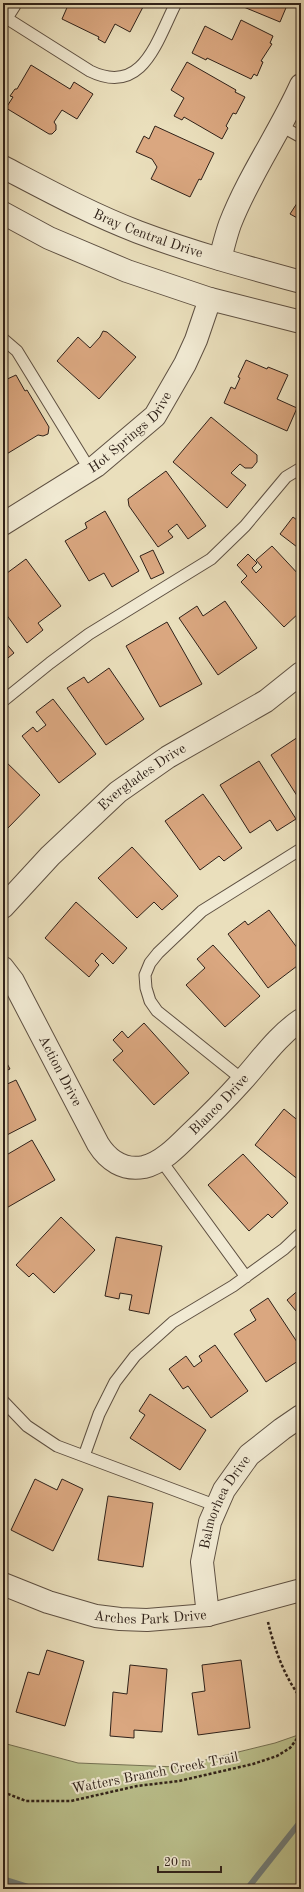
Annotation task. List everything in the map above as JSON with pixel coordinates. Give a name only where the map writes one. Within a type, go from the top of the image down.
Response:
[{"type":"street","points":[[3,15],[10,3]]},
{"type":"street","points":[[220,259],[230,224],[254,174],[281,126],[301,85]]},
{"type":"street","name":"Bray Central Drive","points":[[3,167],[67,201],[137,232],[220,259],[301,282]]},
{"type":"street","points":[[3,213],[49,238],[120,268],[210,299],[301,322]]},
{"type":"street","name":"Hot Springs Drive","points":[[3,524],[90,470],[155,416],[185,364],[196,340],[210,299]]},
{"type":"street","name":"Everglades Drive","points":[[3,907],[50,856],[118,792],[168,757],[266,701],[301,673]]},
{"type":"street","name":"Action Drive","points":[[3,968],[13,981],[98,1144],[106,1156],[117,1164],[125,1166]]},
{"type":"street","name":"Blanco Drive","points":[[125,1166],[144,1167],[160,1159],[188,1136],[242,1080],[268,1050],[301,1020]]},
{"type":"street","name":"Balmorhea Drive","points":[[208,1616],[202,1562],[210,1522],[224,1490],[249,1455],[282,1428],[301,1416]]},
{"type":"street","name":"Arches Park Drive","points":[[3,1584],[48,1602],[96,1616],[147,1620],[208,1616],[301,1590]]},
{"type":"lane","points":[[3,15],[90,71],[101,77],[113,79],[124,77],[136,72],[144,64],[176,3]]},
{"type":"lane","points":[[281,126],[301,137]]},
{"type":"lane","points":[[3,339],[17,351],[90,470]]},
{"type":"lane","points":[[3,701],[89,634],[211,559],[245,526],[286,477],[301,468]]},
{"type":"lane","points":[[242,1080],[157,1011],[150,1001],[146,988],[146,975],[150,963],[158,953],[202,911],[301,849]]},
{"type":"lane","points":[[160,1159],[246,1277]]},
{"type":"lane","points":[[84,1456],[99,1414],[116,1382],[135,1356],[172,1322],[246,1277],[284,1249],[301,1233]]},
{"type":"lane","points":[[3,1401],[27,1426],[57,1446],[217,1506]]},
{"type":"path","points":[[264,1600],[268,1623],[279,1658],[301,1698]]},
{"type":"path","name":"Watters Branch Creek Trail","points":[[3,1792],[26,1801],[71,1801],[137,1786],[179,1781],[254,1764],[277,1756],[290,1748],[301,1732]]},
{"type":"green space","points":[[301,1734],[301,1889],[3,1889],[3,1743],[78,1763],[177,1767],[275,1743]]},
{"type":"building","points":[[69,3],[136,3],[143,7],[130,32],[115,24],[105,43],[98,39],[99,37],[62,19]]},
{"type":"building","points":[[234,3],[288,3],[280,22]]},
{"type":"building","points":[[241,20],[273,36],[270,43],[272,44],[261,61],[263,62],[257,76],[254,74],[251,79],[207,58],[206,60],[192,53],[205,26],[232,40]]},
{"type":"building","points":[[187,62],[236,90],[235,92],[245,97],[236,114],[233,113],[226,126],[228,128],[222,139],[184,117],[182,120],[174,116],[184,98],[171,90]]},
{"type":"building","points":[[31,65],[70,89],[74,82],[93,94],[77,119],[62,110],[54,122],[56,125],[56,130],[52,134],[49,134],[6,108],[13,97],[10,96],[15,89],[17,89]]},
{"type":"building","points":[[155,126],[214,153],[201,180],[199,179],[190,197],[151,179],[157,167],[152,159],[136,152],[144,136],[149,139]]},
{"type":"building","points":[[301,197],[301,220],[290,214]]},
{"type":"building","points":[[103,331],[107,332],[136,357],[99,399],[57,361],[78,337],[90,348],[100,337]]},
{"type":"building","points":[[246,360],[267,369],[268,367],[288,375],[277,399],[297,408],[287,431],[224,403],[231,387],[235,389],[240,378],[238,377]]},
{"type":"building","points":[[16,375],[25,391],[27,390],[49,427],[48,434],[43,436],[38,435],[5,455],[3,452],[3,381]]},
{"type":"building","points":[[211,417],[257,455],[257,462],[252,468],[245,468],[240,464],[231,473],[246,485],[227,508],[173,462]]},
{"type":"building","points":[[166,471],[206,526],[188,539],[177,524],[168,531],[173,537],[158,547],[129,506],[128,499]]},
{"type":"building","points":[[105,511],[139,571],[112,587],[104,573],[89,581],[65,541],[87,528],[85,523]]},
{"type":"building","points":[[293,517],[301,523],[301,550],[280,534]]},
{"type":"building","points":[[272,546],[301,577],[301,611],[284,627],[241,582],[247,576],[237,565],[248,554],[257,563],[252,568],[256,573],[262,567],[256,560]]},
{"type":"building","points":[[153,550],[164,573],[151,579],[140,556]]},
{"type":"building","points":[[26,559],[61,606],[38,623],[43,630],[27,643],[3,610],[3,576]]},
{"type":"building","points":[[225,601],[257,648],[218,675],[179,618],[197,606],[203,616]]},
{"type":"building","points":[[167,622],[202,684],[160,707],[126,646]]},
{"type":"building","points":[[4,641],[14,653],[3,662],[3,642]]},
{"type":"building","points":[[109,668],[144,719],[106,745],[67,688],[84,677],[88,683]]},
{"type":"building","points":[[53,699],[96,754],[59,783],[22,736],[33,727],[37,732],[46,725],[36,712]]},
{"type":"building","points":[[301,735],[301,802],[271,755]]},
{"type":"building","points":[[3,759],[40,795],[8,828],[3,823]]},
{"type":"building","points":[[259,761],[296,819],[277,831],[270,820],[250,833],[220,785]]},
{"type":"building","points":[[203,794],[242,848],[224,861],[219,856],[200,870],[165,821]]},
{"type":"building","points":[[132,847],[178,896],[162,910],[154,902],[137,918],[98,878]]},
{"type":"building","points":[[301,895],[301,904],[297,897]]},
{"type":"building","points":[[76,902],[127,948],[113,964],[102,953],[95,961],[99,965],[89,977],[45,938]]},
{"type":"building","points":[[269,910],[301,953],[301,963],[268,988],[228,934],[245,921],[248,925]]},
{"type":"building","points":[[213,945],[260,996],[225,1027],[186,985],[205,968],[197,959]]},
{"type":"building","points":[[144,1023],[189,1073],[154,1105],[113,1060],[123,1051],[113,1040],[122,1031],[128,1038]]},
{"type":"building","points":[[3,1056],[10,1069],[3,1072]]},
{"type":"building","points":[[16,1080],[36,1120],[3,1137],[3,1086]]},
{"type":"building","points":[[284,1109],[301,1123],[300,1181],[255,1145]]},
{"type":"building","points":[[32,1140],[55,1180],[3,1210],[3,1157]]},
{"type":"building","points":[[243,1154],[288,1203],[272,1218],[268,1214],[249,1231],[208,1185]]},
{"type":"building","points":[[61,1217],[95,1250],[54,1293],[33,1273],[29,1277],[16,1265]]},
{"type":"building","points":[[116,1237],[162,1246],[149,1314],[129,1310],[132,1295],[120,1293],[119,1299],[105,1296]]},
{"type":"building","points":[[301,1273],[301,1281],[297,1276]]},
{"type":"building","points":[[301,1288],[301,1317],[287,1300]]},
{"type":"building","points":[[268,1298],[301,1348],[301,1359],[266,1382],[234,1334],[256,1320],[250,1310]]},
{"type":"building","points":[[215,1345],[248,1391],[211,1418],[188,1386],[183,1389],[169,1369],[186,1356],[194,1367],[202,1361],[199,1356]]},
{"type":"building","points":[[150,1394],[206,1430],[180,1470],[130,1438],[145,1415],[139,1411]]},
{"type":"building","points":[[35,1479],[57,1490],[62,1479],[83,1489],[53,1551],[11,1530]]},
{"type":"building","points":[[108,1496],[153,1503],[143,1567],[98,1560]]},
{"type":"building","points":[[47,1650],[84,1661],[65,1726],[16,1712],[28,1672],[39,1675]]},
{"type":"building","points":[[241,1660],[250,1728],[198,1735],[192,1693],[205,1691],[202,1665]]},
{"type":"building","points":[[130,1665],[167,1669],[162,1732],[134,1730],[134,1738],[110,1736],[113,1692],[127,1694]]},
{"type":"waterway","points":[[247,1889],[301,1821]]},
{"type":"waterway","points":[[3,1879],[35,1889]]}]
